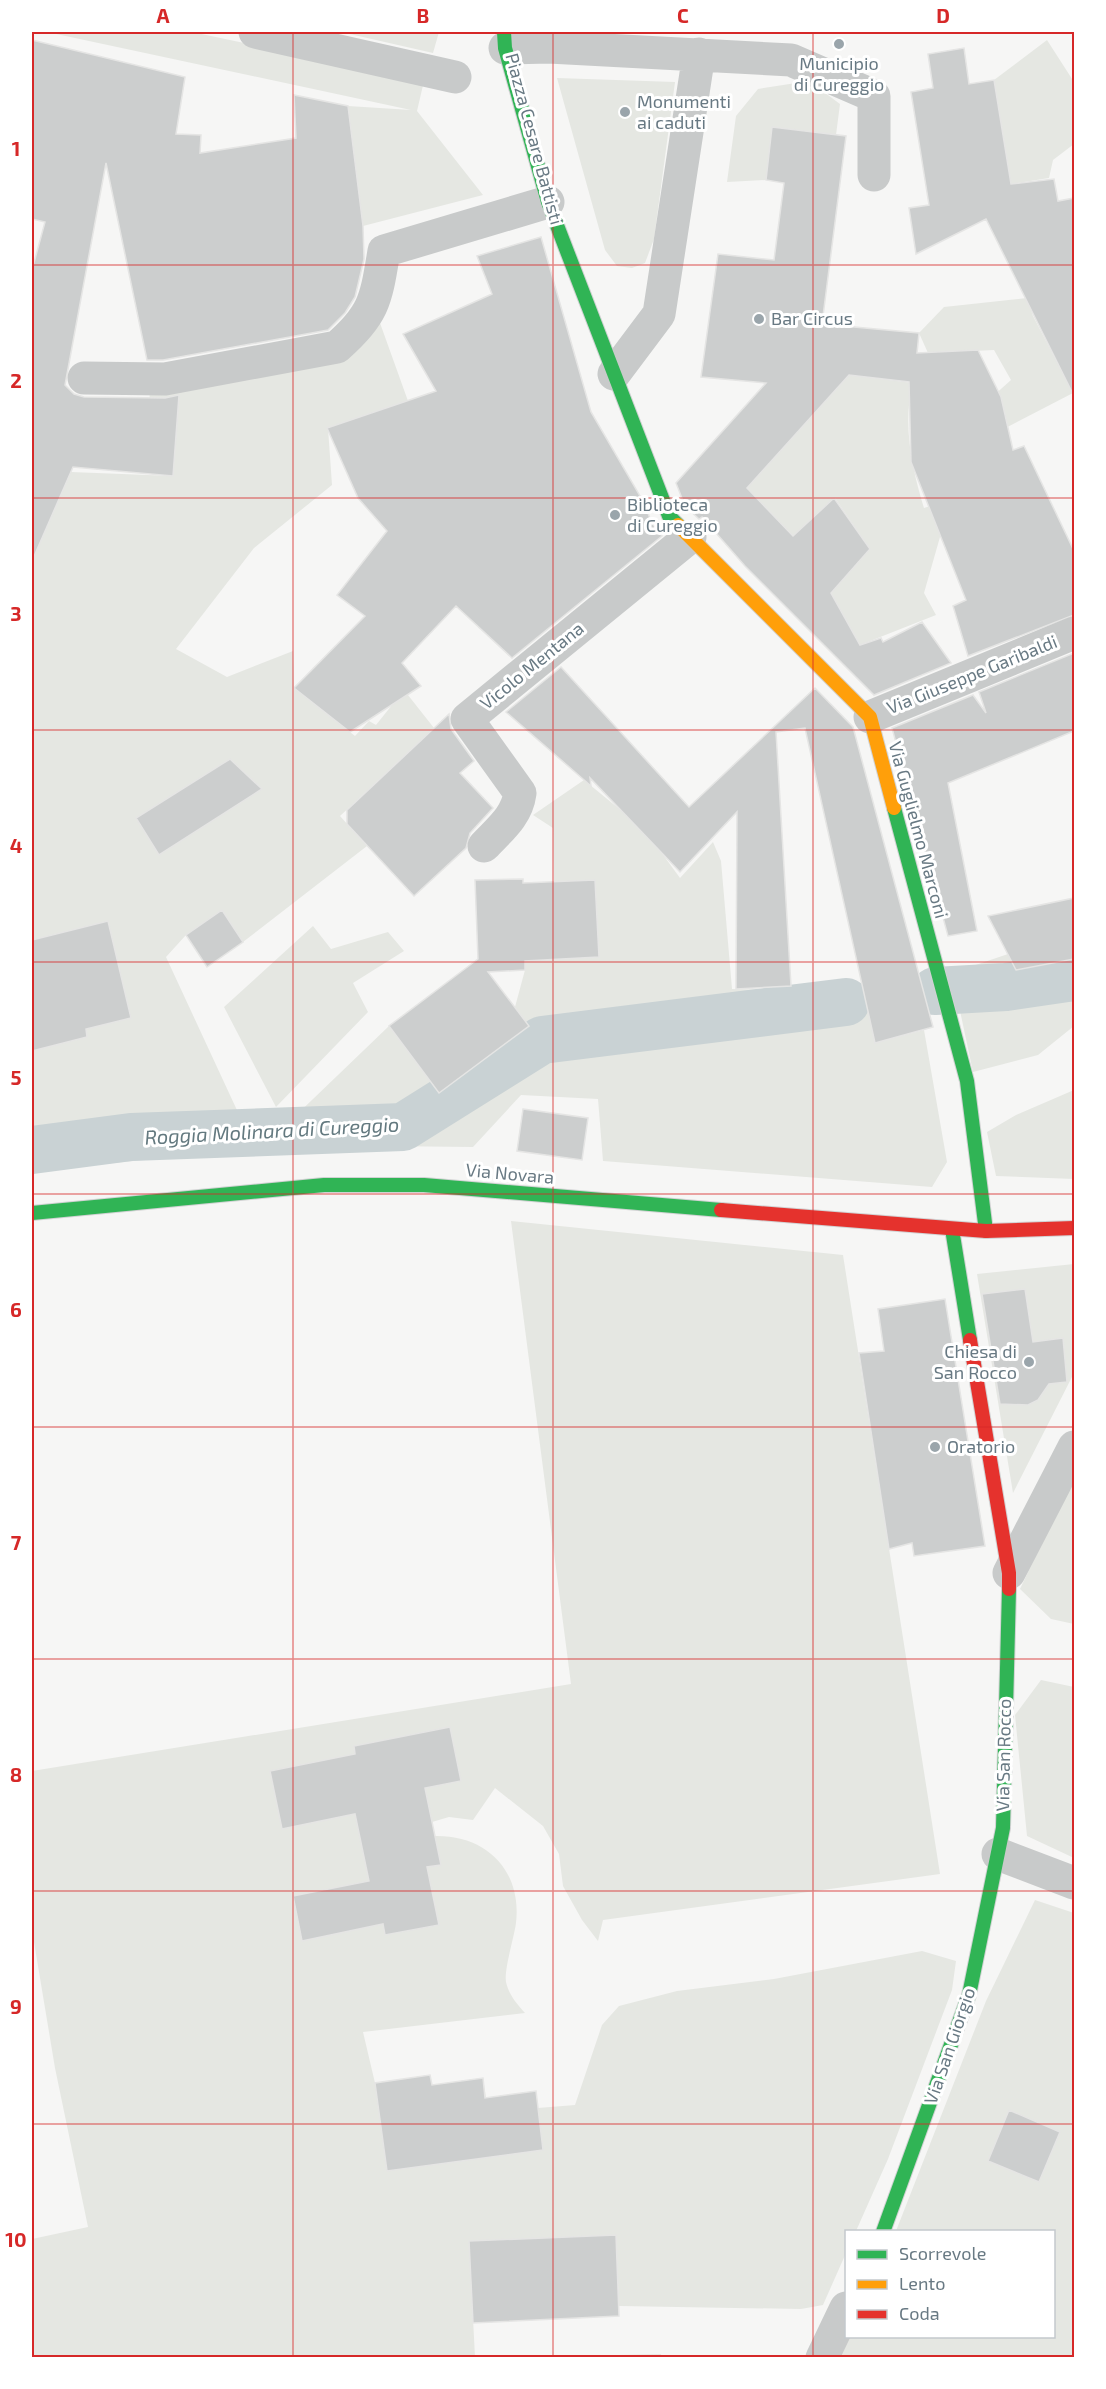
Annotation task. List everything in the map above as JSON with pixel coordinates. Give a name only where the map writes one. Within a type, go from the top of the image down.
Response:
[{"type":"street","points":[[255,32],[455,77]]},
{"type":"street","name":"Piazza Cesare Battisti","points":[[680,526],[614,374],[548,202],[505,40],[549,47],[791,60],[874,96],[874,175]]},
{"type":"street","points":[[614,374],[659,314],[699,54]]},
{"type":"street","points":[[84,378],[165,380],[337,347],[358,328],[375,302],[384,252],[548,202]]},
{"type":"street","points":[[680,526],[870,717]]},
{"type":"street","name":"Vicolo Mentana","points":[[484,846],[512,817],[519,805],[520,792],[467,719],[680,526]]},
{"type":"street","name":"Via Giuseppe Garibaldi","points":[[870,717],[1074,633]]},
{"type":"street","name":"Via Guglielmo Marconi","points":[[870,717],[967,1081],[986,1231]]},
{"type":"street","name":"Via Novara","points":[[32,1213],[324,1185],[424,1185],[986,1231],[1074,1228]]},
{"type":"street","name":"Via San Rocco","points":[[952,1228],[1009,1573],[1003,1828],[998,1854]]},
{"type":"street","name":"Via San Rocco","points":[[1009,1573],[1074,1447]]},
{"type":"street","points":[[998,1854],[1074,1883]]},
{"type":"street","name":"Via San Giorgio","points":[[884,2230],[969,1995],[998,1854]]},
{"type":"street","points":[[822,2358],[845,2310]]},
{"type":"shaded area","points":[[47,32],[192,32],[424,81],[417,111],[483,195],[363,226],[348,106],[411,110]]},
{"type":"shaded area","points":[[341,32],[439,32],[433,53]]},
{"type":"shaded area","points":[[1047,40],[1074,82],[1074,144],[1053,160],[1049,178],[1011,184],[994,80]]},
{"type":"shaded area","points":[[557,78],[675,82],[654,239],[645,263],[632,268],[617,266],[605,250]]},
{"type":"shaded area","points":[[809,81],[840,104],[836,135],[773,127],[766,180],[727,182],[736,116],[758,89]]},
{"type":"shaded area","points":[[1027,298],[1033,316],[1073,393],[996,433],[992,397],[1011,380],[994,350],[928,353],[919,333],[944,307]]},
{"type":"shaded area","points":[[380,323],[408,401],[328,428],[332,485],[254,548],[176,649],[227,677],[293,651],[294,688],[355,736],[369,721],[376,725],[404,690],[434,728],[340,816],[367,846],[207,967],[186,935],[166,957],[255,1149],[32,1171],[32,497],[55,507],[71,472],[173,476],[177,426],[149,427],[150,377]]},
{"type":"shaded area","points":[[849,375],[913,383],[908,430],[916,478],[924,508],[945,501],[960,524],[940,537],[924,593],[936,615],[860,645],[831,593],[870,549],[835,498],[793,536],[747,488]]},
{"type":"shaded area","points":[[584,780],[645,830],[680,878],[713,842],[721,861],[732,989],[778,990],[862,983],[875,1043],[924,1030],[947,1162],[932,1187],[603,1161],[598,1099],[521,1095],[473,1147],[289,1145],[287,1124],[389,1026],[439,1093],[529,1026],[515,1007],[525,970],[524,945],[546,960],[599,957],[595,880],[554,882],[553,828],[533,815]]},
{"type":"shaded area","points":[[313,926],[331,949],[388,932],[404,951],[353,983],[368,1012],[276,1107],[224,1007]]},
{"type":"shaded area","points":[[1008,954],[1017,970],[1074,959],[1074,1026],[1038,1055],[973,1072],[952,973]]},
{"type":"shaded area","points":[[1074,1090],[1074,1179],[996,1176],[987,1132],[1016,1115]]},
{"type":"shaded area","points":[[511,1221],[843,1255],[940,1874],[603,1920],[598,1941],[582,1920],[563,1886],[559,1854],[543,1826],[495,1788],[473,1820],[449,1817],[432,1822],[435,1836],[454,1837],[485,1849],[507,1872],[516,1904],[516,1923],[506,1982],[511,1995],[525,2013],[363,2032],[375,2083],[430,2075],[432,2085],[483,2078],[486,2098],[535,2091],[538,2108],[575,2105],[602,2025],[619,2006],[677,1991],[774,1979],[922,1951],[956,1961],[952,1990],[888,2159],[856,2230],[845,2230],[845,2255],[823,2305],[801,2309],[619,2306],[616,2235],[469,2241],[475,2357],[32,2357],[32,2239],[88,2227],[55,2068],[32,1930],[32,1771],[571,1684]]},
{"type":"shaded area","points":[[1074,1264],[1074,1373],[1013,1493],[977,1274]]},
{"type":"shaded area","points":[[1074,1475],[1074,1624],[1051,1619],[1020,1589]]},
{"type":"shaded area","points":[[1041,1680],[1074,1687],[1074,1858],[1027,1836],[1015,1715]]},
{"type":"shaded area","points":[[1035,1900],[1074,1913],[1074,2357],[839,2358],[848,2338],[1055,2338],[1055,2230],[896,2230],[986,2001]]},
{"type":"shaded area","points":[[661,2354],[662,2358],[534,2357]]},
{"type":"building","points":[[32,40],[185,77],[176,134],[201,135],[200,153],[296,138],[294,95],[348,106],[363,226],[364,259],[355,297],[345,313],[328,330],[163,360],[147,360],[106,163],[65,385],[74,394],[84,397],[165,398],[179,395],[173,476],[73,467],[32,561],[32,270],[45,222],[32,219]]},
{"type":"building","points":[[964,48],[969,84],[994,80],[1011,184],[1054,179],[1058,201],[1074,198],[1074,396],[986,219],[916,254],[909,208],[929,205],[911,92],[933,88],[928,54]]},
{"type":"building","points":[[772,127],[846,136],[822,324],[919,333],[917,353],[978,350],[1001,397],[1013,450],[1024,446],[1074,551],[1074,615],[968,656],[953,606],[966,600],[911,462],[909,382],[849,375],[747,488],[793,536],[834,498],[870,549],[831,593],[860,645],[881,638],[883,642],[922,622],[951,663],[874,695],[745,566],[702,517],[699,519],[685,506],[676,483],[766,383],[701,377],[718,254],[774,260],[784,183],[766,180]]},
{"type":"building","points":[[541,237],[591,412],[643,501],[652,523],[662,536],[512,658],[456,606],[402,663],[421,686],[350,732],[294,688],[365,616],[337,595],[387,531],[358,498],[327,428],[436,391],[403,334],[492,294],[477,256]]},
{"type":"building","points":[[1074,653],[1074,731],[948,783],[977,931],[948,936],[892,728],[973,695],[986,713],[979,692]]},
{"type":"building","points":[[561,667],[689,807],[815,688],[853,727],[933,1027],[875,1043],[805,728],[776,732],[791,986],[736,989],[737,812],[680,872],[590,778],[591,786],[506,712]]},
{"type":"building","points":[[449,714],[451,729],[474,761],[460,773],[493,808],[470,833],[466,848],[414,896],[347,824],[347,810]]},
{"type":"building","points":[[230,759],[262,789],[159,855],[136,818]]},
{"type":"building","points":[[523,879],[523,883],[595,880],[599,957],[525,961],[525,970],[488,972],[529,1026],[439,1093],[389,1026],[478,959],[475,880]]},
{"type":"building","points":[[1074,898],[1074,959],[1016,970],[988,916]]},
{"type":"building","points":[[222,910],[243,942],[207,967],[186,935]]},
{"type":"building","points":[[108,921],[131,1018],[86,1029],[87,1037],[32,1051],[32,940]]},
{"type":"building","points":[[523,1109],[588,1118],[582,1160],[517,1151]]},
{"type":"building","name":"Chiesa di San Rocco","points":[[1025,1289],[1033,1342],[1063,1338],[1067,1382],[1049,1384],[1038,1400],[1028,1405],[1000,1404],[982,1294]]},
{"type":"building","name":"Oratorio","points":[[945,1299],[985,1546],[914,1556],[912,1543],[889,1549],[859,1353],[884,1351],[878,1309]]},
{"type":"building","points":[[450,1727],[461,1781],[425,1788],[441,1865],[427,1867],[439,1925],[385,1935],[383,1924],[302,1941],[293,1896],[369,1881],[355,1814],[282,1829],[270,1771],[355,1754],[354,1746]]},
{"type":"building","points":[[430,2075],[432,2085],[483,2078],[485,2098],[536,2091],[543,2150],[387,2171],[375,2083]]},
{"type":"building","points":[[1009,2110],[1060,2132],[1039,2182],[988,2161]]},
{"type":"building","points":[[616,2235],[619,2316],[473,2323],[469,2241]]},
{"type":"waterway","name":"Roggia Molinara di Cureggio","points":[[935,991],[1006,987],[1074,977]]},
{"type":"waterway","name":"Roggia Molinara di Cureggio","points":[[32,1150],[131,1137],[403,1127],[542,1040],[846,1002]]},
{"type":"traffic: fast","points":[[504,32],[505,48],[548,202],[669,516],[678,525]]},
{"type":"traffic: fast","points":[[894,808],[967,1081],[986,1231]]},
{"type":"traffic: fast","points":[[32,1213],[324,1185],[424,1185],[721,1210]]},
{"type":"traffic: fast","points":[[952,1229],[970,1340]]},
{"type":"traffic: fast","points":[[884,2230],[969,1995],[1003,1828],[1009,1589]]},
{"type":"traffic: slow","points":[[678,525],[870,717],[894,808]]},
{"type":"traffic: jam","points":[[721,1210],[986,1231],[1074,1228]]},
{"type":"traffic: jam","points":[[970,1340],[1009,1573],[1009,1589]]},
{"type":"place","name":"Municipio di Cureggio","points":[[839,44]]},
{"type":"place","name":"Monumenti ai caduti","points":[[625,112]]},
{"type":"place","name":"Bar Circus","points":[[759,319]]},
{"type":"place","name":"Biblioteca di Cureggio","points":[[615,515]]},
{"type":"place","name":"Chiesa di San Rocco","points":[[1029,1362]]},
{"type":"place","name":"Oratorio","points":[[935,1447]]}]
